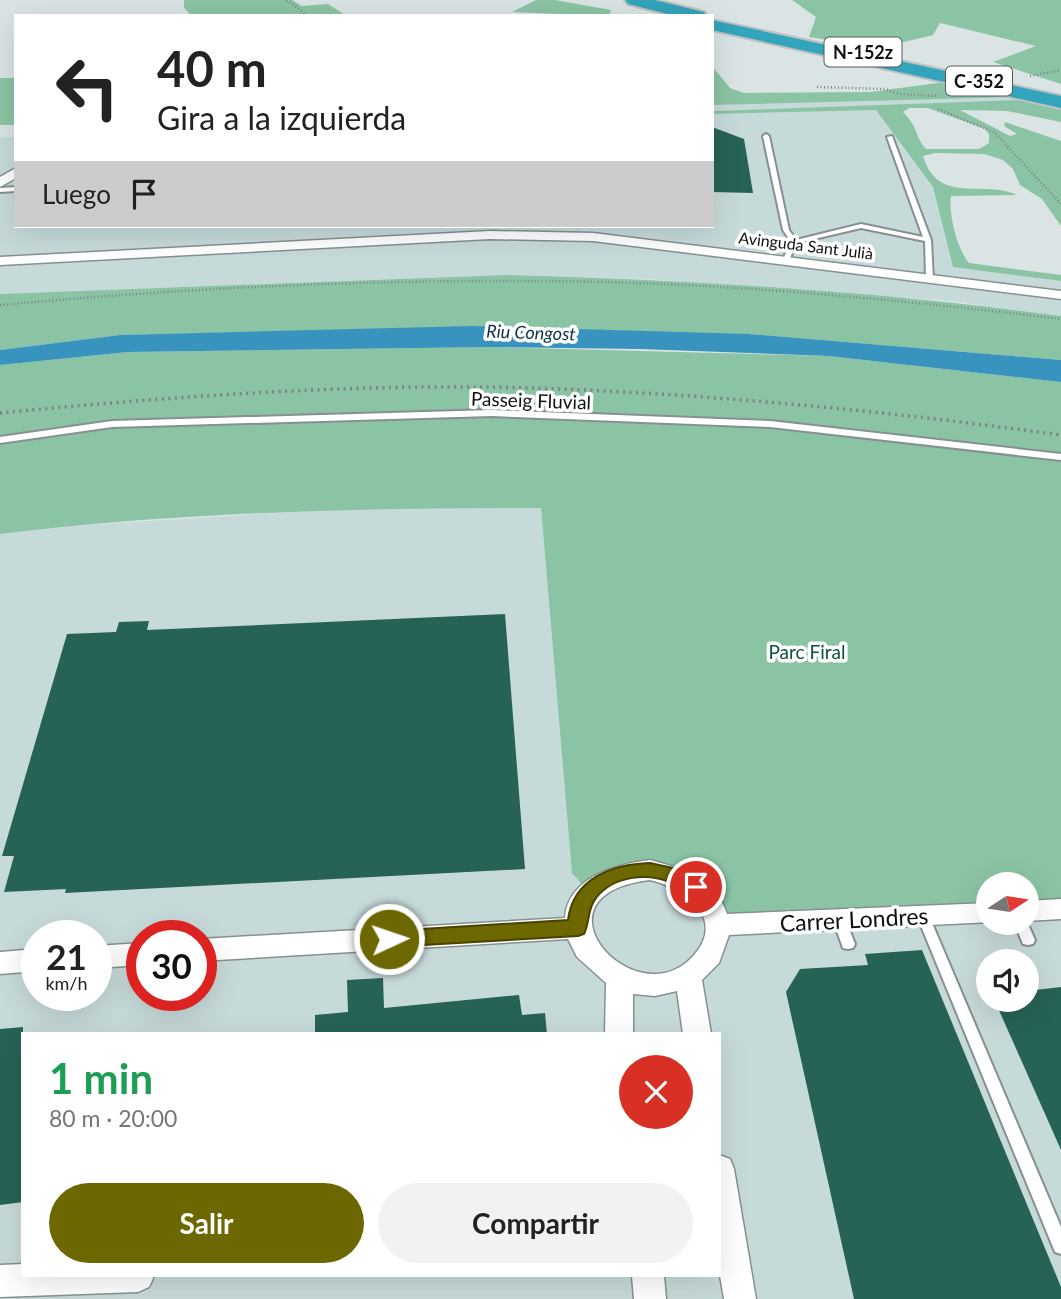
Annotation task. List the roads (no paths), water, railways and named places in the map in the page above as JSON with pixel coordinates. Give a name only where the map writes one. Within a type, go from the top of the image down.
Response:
[{"type":"highway","points":[[628,2],[667,14]]},
{"type":"highway","points":[[628,2],[688,14]]},
{"type":"highway","name":"N-152z","points":[[714,19],[1013,83]]},
{"type":"highway","name":"N-152z","points":[[714,25],[897,65],[1061,96]]},
{"type":"highway","name":"C-352","points":[[1013,83],[1061,96]]},
{"type":"street","name":"Avinguda Sant Julià","points":[[0,261],[594,232],[1061,295]]},
{"type":"street","points":[[650,870],[676,876],[696,887],[710,904],[718,925],[716,945],[706,963],[688,976],[664,984],[644,984],[619,978],[584,947],[578,928],[579,910],[589,892],[606,879],[626,871],[650,870]]},
{"type":"street","points":[[1040,910],[1061,909]]},
{"type":"street","name":"Carrer Londres","points":[[718,925],[976,914]]},
{"type":"street","points":[[217,949],[578,928]]},
{"type":"street","points":[[0,962],[21,961]]},
{"type":"street","points":[[688,976],[697,1032]]},
{"type":"street","points":[[619,978],[619,1032]]},
{"type":"street","points":[[721,1181],[740,1299]]},
{"type":"street","points":[[0,1281],[110,1277]]},
{"type":"street","points":[[648,1277],[650,1299]]},
{"type":"lane","points":[[766,136],[786,230],[794,242]]},
{"type":"lane","points":[[890,137],[928,240],[930,278]]},
{"type":"lane","points":[[794,242],[861,226],[928,240]]},
{"type":"lane","points":[[787,260],[794,242]]},
{"type":"lane","name":"Passeig Fluvial","points":[[0,440],[112,424],[492,412],[770,424],[1061,457]]},
{"type":"lane","points":[[923,916],[1061,1246]]},
{"type":"lane","points":[[839,920],[848,944]]},
{"type":"lane","points":[[1026,935],[1028,940]]},
{"type":"water","name":"Riu Congost","points":[[472,326],[749,334],[1061,360],[1061,382],[828,356],[640,349],[492,347],[128,352],[0,365],[0,350],[120,335]]},
{"type":"park label","name":"Parc Firal","points":[[807,651]]}]
